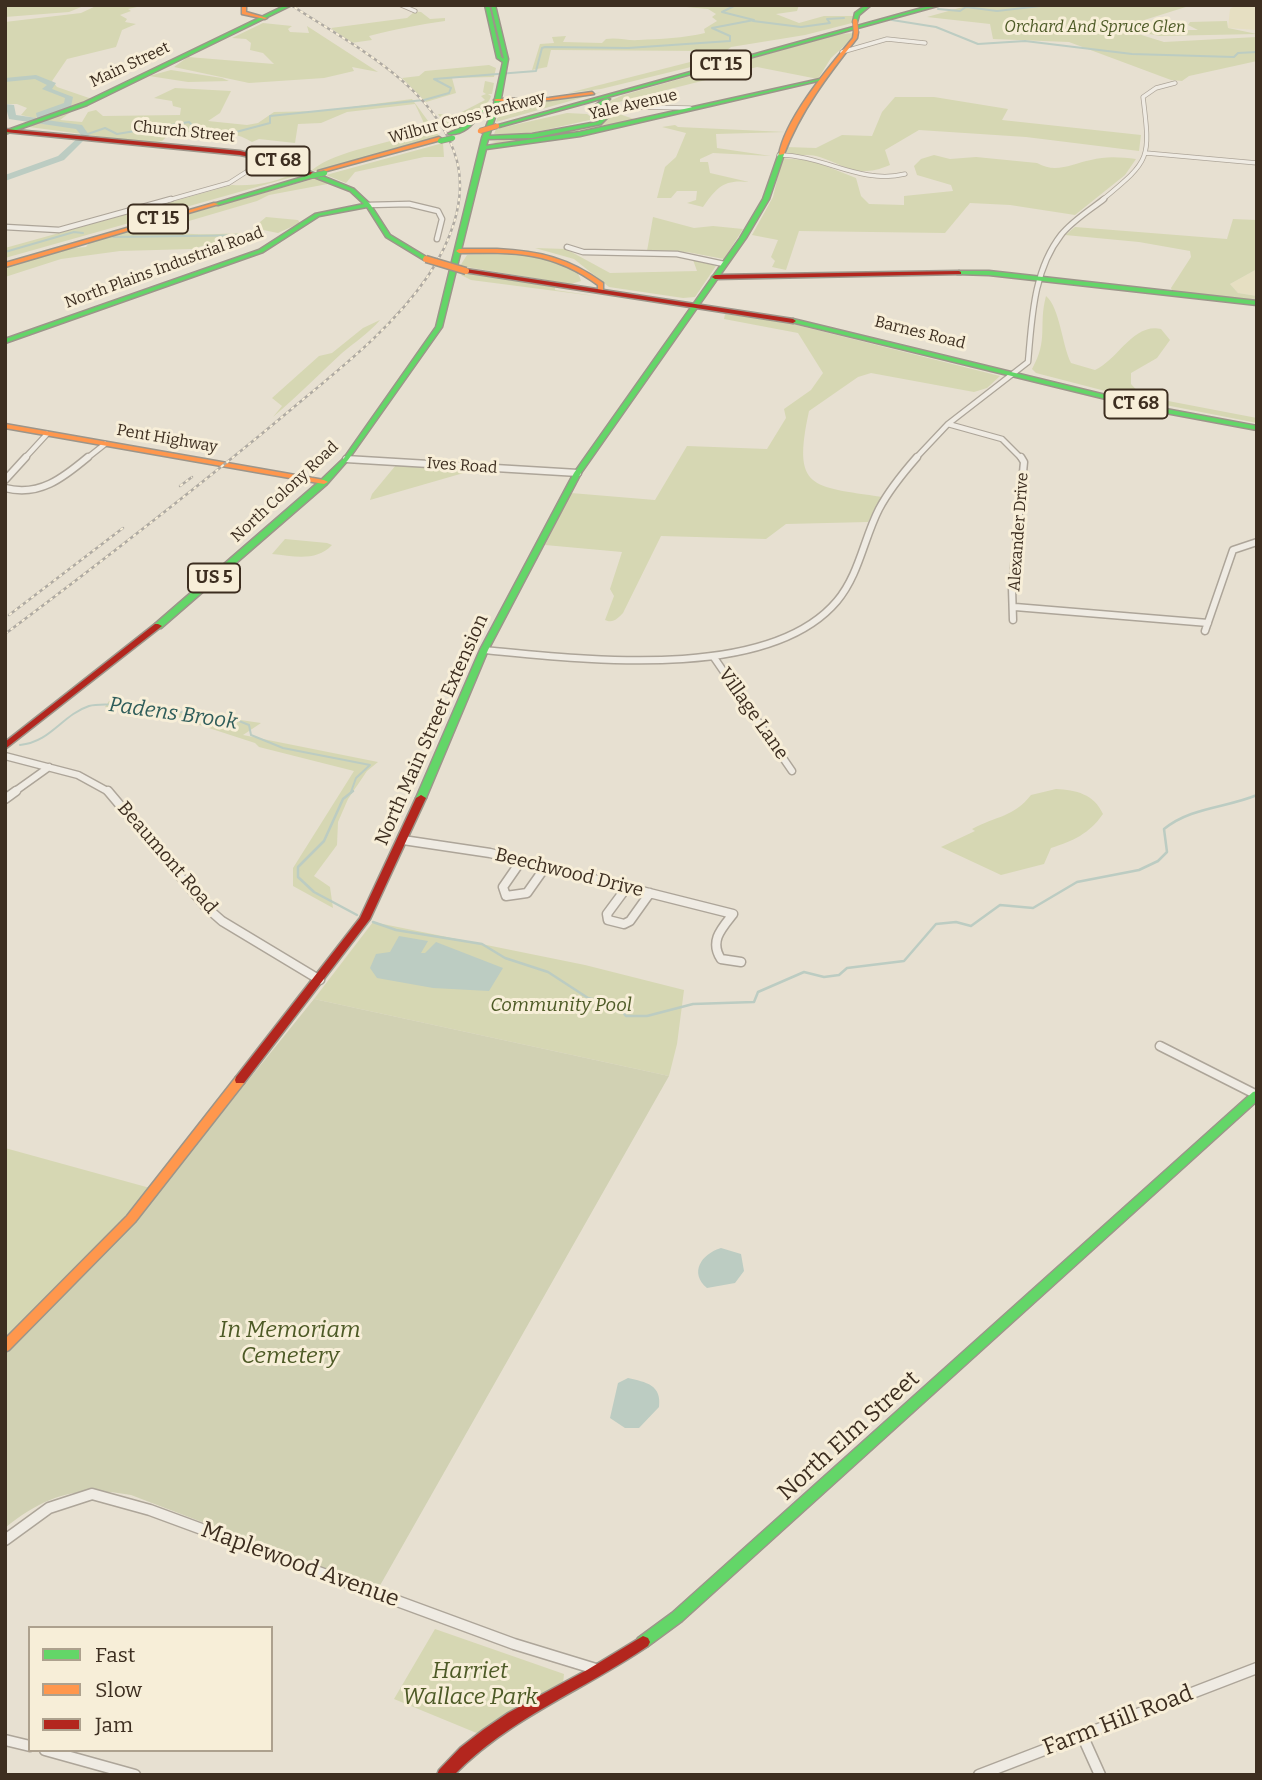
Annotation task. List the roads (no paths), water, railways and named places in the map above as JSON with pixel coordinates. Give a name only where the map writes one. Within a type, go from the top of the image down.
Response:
[{"type":"main road","points":[[244,5],[242,12],[265,18]]},
{"type":"main road","name":"Main Street","points":[[8,131],[85,104],[290,5]]},
{"type":"main road","name":"North Colony Road","points":[[487,5],[497,33]]},
{"type":"main road","name":"North Colony Road","points":[[5,746],[167,619],[324,482],[346,459],[439,327],[459,251],[483,136],[496,100],[503,68],[499,58],[493,5]]},
{"type":"main road","points":[[820,80],[855,38],[857,14],[869,5]]},
{"type":"main road","name":"Wilbur Cross Parkway","points":[[678,75],[927,5]]},
{"type":"main road","name":"Wilbur Cross Parkway","points":[[451,136],[483,136],[499,124],[939,5]]},
{"type":"main road","points":[[439,139],[469,127],[480,111],[496,100],[572,96],[678,75]]},
{"type":"main road","points":[[483,136],[532,136],[599,124],[605,118],[596,107],[600,103],[678,75]]},
{"type":"main road","name":"Yale Avenue","points":[[483,136],[580,134],[820,80]]},
{"type":"main road","name":"North Main Street Extension","points":[[5,1347],[131,1219],[365,919],[403,840],[484,650],[578,473],[698,304],[766,199],[779,155],[820,80]]},
{"type":"main road","points":[[483,136],[529,134],[587,124],[596,118],[585,113],[568,112],[499,124]]},
{"type":"main road","name":"Church Street","points":[[8,131],[96,138],[268,158],[352,190],[368,205],[388,236],[426,259],[466,271],[573,287]]},
{"type":"main road","name":"Wilbur Cross Parkway","points":[[5,263],[439,139]]},
{"type":"main road","name":"Wilbur Cross Parkway","points":[[316,174],[439,139]]},
{"type":"main road","name":"North Plains Industrial Road","points":[[5,341],[261,251],[317,215],[368,205]]},
{"type":"main road","points":[[459,251],[547,254],[574,263],[601,284],[600,290]]},
{"type":"main road","points":[[715,277],[978,273],[1257,303]]},
{"type":"main road","points":[[585,288],[590,275]]},
{"type":"main road","name":"Barnes Road","points":[[573,287],[698,304],[830,328],[1155,409],[1257,428]]},
{"type":"main road","name":"Pent Highway","points":[[5,426],[324,482]]},
{"type":"main road","name":"North Elm Street","points":[[444,1775],[489,1734],[531,1706],[601,1671],[677,1617],[1257,1095]]},
{"type":"street","points":[[401,5],[415,10]]},
{"type":"street","points":[[842,52],[887,39],[925,43]]},
{"type":"street","points":[[484,650],[614,661],[713,656],[771,642],[810,625],[835,603],[852,578],[885,497],[948,424],[1028,362],[1031,353],[1033,303],[1039,279],[1053,246],[1062,234],[1134,175],[1149,143],[1143,97],[1156,88],[1175,83]]},
{"type":"street","points":[[634,107],[690,108]]},
{"type":"street","points":[[1146,153],[1257,163]]},
{"type":"street","points":[[779,155],[808,157],[858,174],[891,177],[905,174]]},
{"type":"street","points":[[5,227],[59,230],[229,183],[268,158]]},
{"type":"street","points":[[368,205],[412,204],[435,209],[442,215],[437,239]]},
{"type":"street","points":[[567,247],[593,253],[692,255],[724,264]]},
{"type":"street","name":"Alexander Drive","points":[[948,424],[998,436],[1019,449],[1024,462],[1012,588],[1013,620]]},
{"type":"street","points":[[5,480],[47,435]]},
{"type":"street","points":[[5,488],[22,492],[46,487],[105,444]]},
{"type":"street","name":"Ives Road","points":[[346,459],[578,473]]},
{"type":"street","points":[[1205,631],[1233,550],[1257,542]]},
{"type":"street","name":"Alexander Drive","points":[[1014,607],[1208,623]]},
{"type":"street","name":"Village Lane","points":[[713,656],[792,771]]},
{"type":"street","name":"Beaumont Road","points":[[5,756],[79,775],[107,790],[205,906],[222,920],[320,980]]},
{"type":"street","points":[[5,799],[49,766]]},
{"type":"street","name":"Beechwood Drive","points":[[403,840],[473,849],[733,914],[716,940],[715,947],[721,959],[741,962]]},
{"type":"street","points":[[520,861],[503,887],[506,896],[527,893],[546,866]]},
{"type":"street","points":[[627,887],[607,914],[608,920],[614,923],[630,921],[650,893]]},
{"type":"street","points":[[1160,1046],[1257,1095]]},
{"type":"street","name":"Maplewood Avenue","points":[[5,1540],[49,1508],[92,1494],[150,1510],[514,1644],[601,1671]]},
{"type":"street","name":"Farm Hill Road","points":[[979,1775],[1256,1669]]},
{"type":"street","points":[[1082,1735],[1100,1775]]},
{"type":"street","points":[[5,1740],[28,1746]]},
{"type":"street","points":[[52,1752],[135,1775]]},
{"type":"waterway","points":[[85,135],[105,128],[117,134],[189,122],[197,130],[236,132],[270,123],[270,116],[424,100],[449,93],[451,88],[434,79],[536,71],[542,48],[545,47],[628,48],[730,41],[730,36],[712,28],[754,20],[722,12],[736,5]]},
{"type":"waterway","points":[[903,5],[911,6]]},
{"type":"waterway","points":[[938,9],[960,11],[966,7],[997,11],[1049,5]]},
{"type":"waterway","points":[[1051,5],[1076,5]]},
{"type":"waterway","points":[[753,21],[801,27],[830,23],[827,19],[844,18]]},
{"type":"waterway","points":[[892,20],[936,27],[978,44],[1025,41],[1132,54],[1234,57],[1238,53],[1257,52]]},
{"type":"waterway","points":[[5,80],[36,77],[53,85],[46,89],[49,91],[69,97],[68,104],[39,115],[43,122]]},
{"type":"waterway","points":[[5,106],[11,107],[12,117],[43,122]]},
{"type":"waterway","points":[[5,178],[61,158],[85,135],[79,127],[43,122]]},
{"type":"waterway","points":[[5,252],[74,232],[83,233]]},
{"type":"waterway","points":[[113,237],[261,235]]},
{"type":"waterway","name":"Padens Brook","points":[[20,745],[40,739],[71,715],[89,706],[118,705],[185,713],[239,721],[249,725],[251,735],[283,748],[370,765],[356,778],[351,792]]},
{"type":"waterway","name":"Padens Brook","points":[[353,791],[343,799],[324,841],[298,867],[298,877],[314,892],[357,915]]},
{"type":"waterway","name":"Padens Brook","points":[[373,922],[396,930],[482,944],[505,958],[548,972],[588,998],[617,1005],[626,1016],[647,1016],[693,1004],[754,1002],[758,992],[804,972],[824,977],[839,975],[847,968],[904,961],[936,924],[956,922],[971,926],[1000,905],[1033,908],[1077,882],[1139,870],[1158,861],[1167,852],[1164,829],[1174,822],[1197,812],[1257,795]]},
{"type":"railway","points":[[5,634],[183,497],[345,365],[398,314],[428,276],[443,250],[454,221],[460,191],[457,161],[447,134],[431,110],[389,70],[291,5]]},
{"type":"railway","points":[[180,486],[192,477]]},
{"type":"railway","points":[[9,615],[123,528]]},
{"type":"park label","name":"Orchard And Spruce Glen","points":[[1095,28]]},
{"type":"park label","name":"Community Pool","points":[[561,1006]]},
{"type":"park label","name":"In Memoriam Cemetery","points":[[290,1344]]},
{"type":"park label","name":"Harriet Wallace Park","points":[[470,1685]]}]
